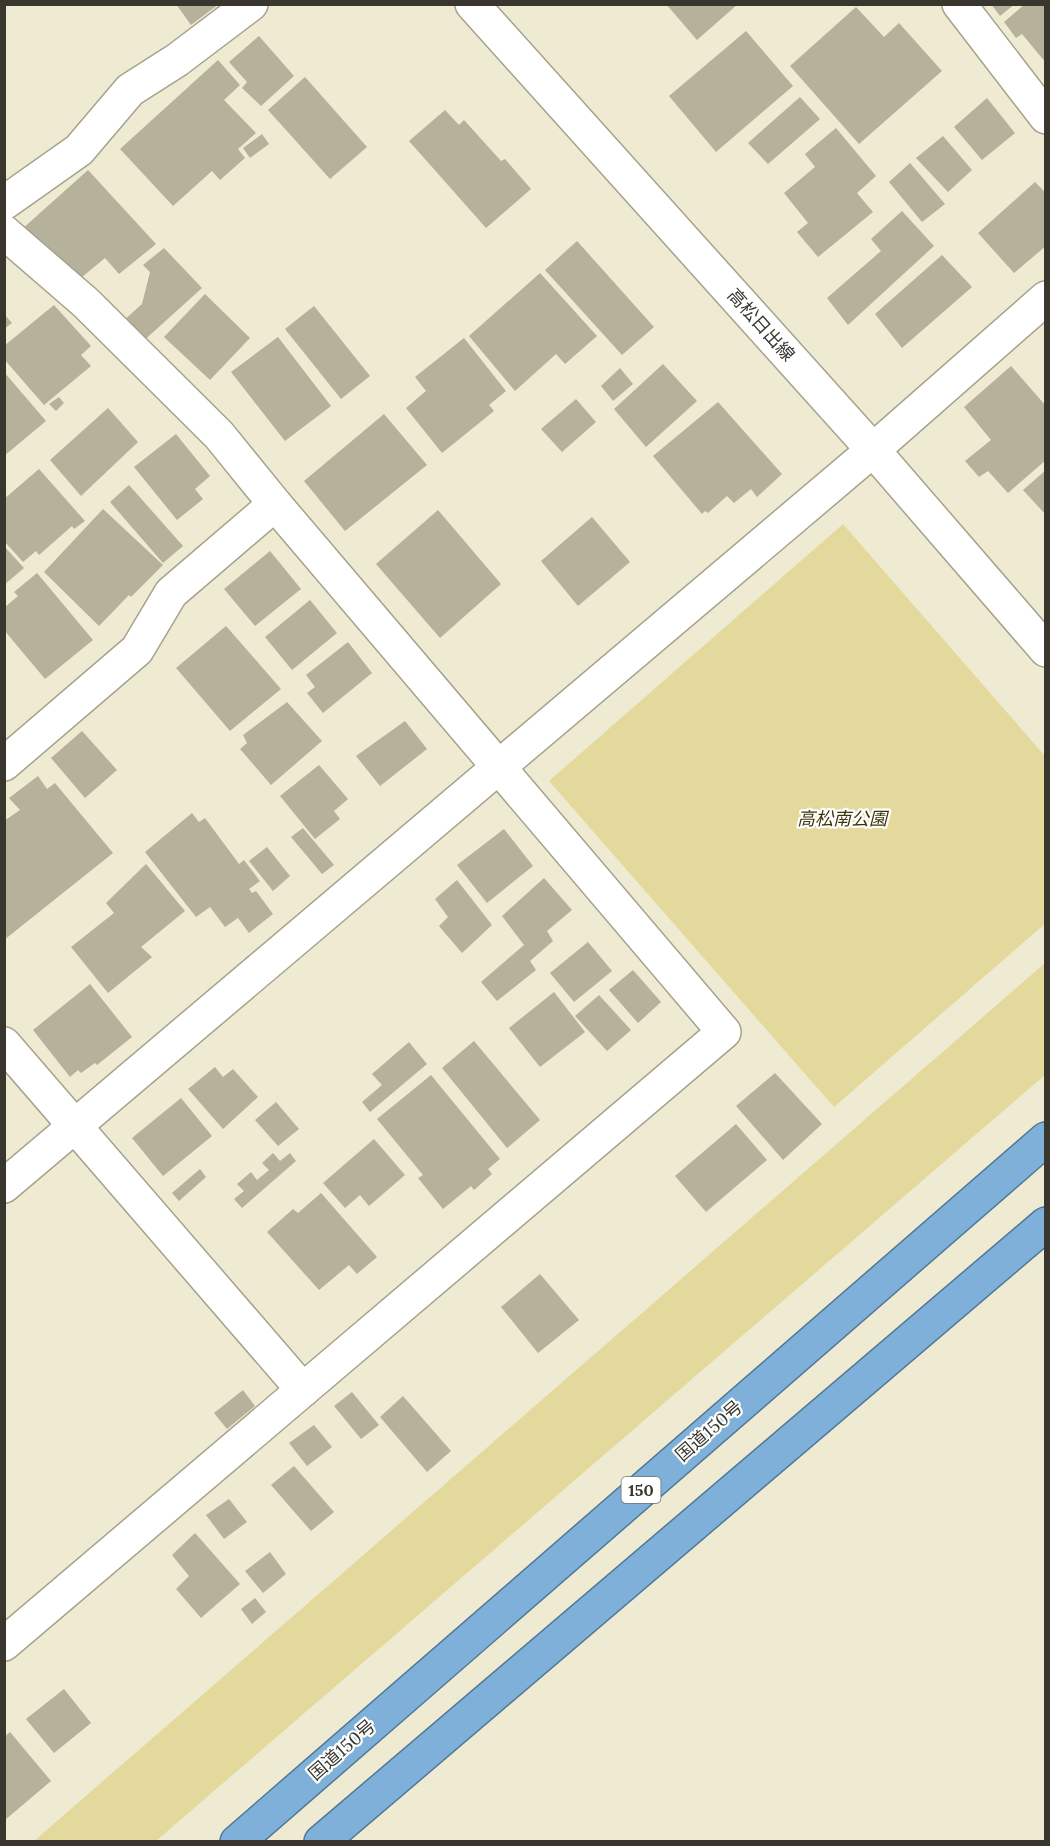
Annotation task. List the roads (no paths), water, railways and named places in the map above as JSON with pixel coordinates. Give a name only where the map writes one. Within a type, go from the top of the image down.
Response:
[{"type":"highway","name":"国道150号","points":[[237,1842],[1046,1139]]},
{"type":"highway","points":[[321,1842],[1046,1224]]},
{"type":"street","points":[[4,203],[79,150],[130,90],[177,60],[251,4]]},
{"type":"street","name":"高松日出線","points":[[472,4],[873,450],[1046,650]]},
{"type":"street","points":[[959,4],[1046,117]]},
{"type":"street","points":[[4,232],[86,303],[219,435],[275,504],[724,1032],[4,1644]]},
{"type":"street","points":[[4,1186],[873,450],[1046,298]]},
{"type":"street","points":[[4,764],[137,650],[171,592],[275,504]]},
{"type":"street","points":[[4,1044],[303,1390]]},
{"type":"park label","name":"高松南公園","points":[[842,819]]}]
